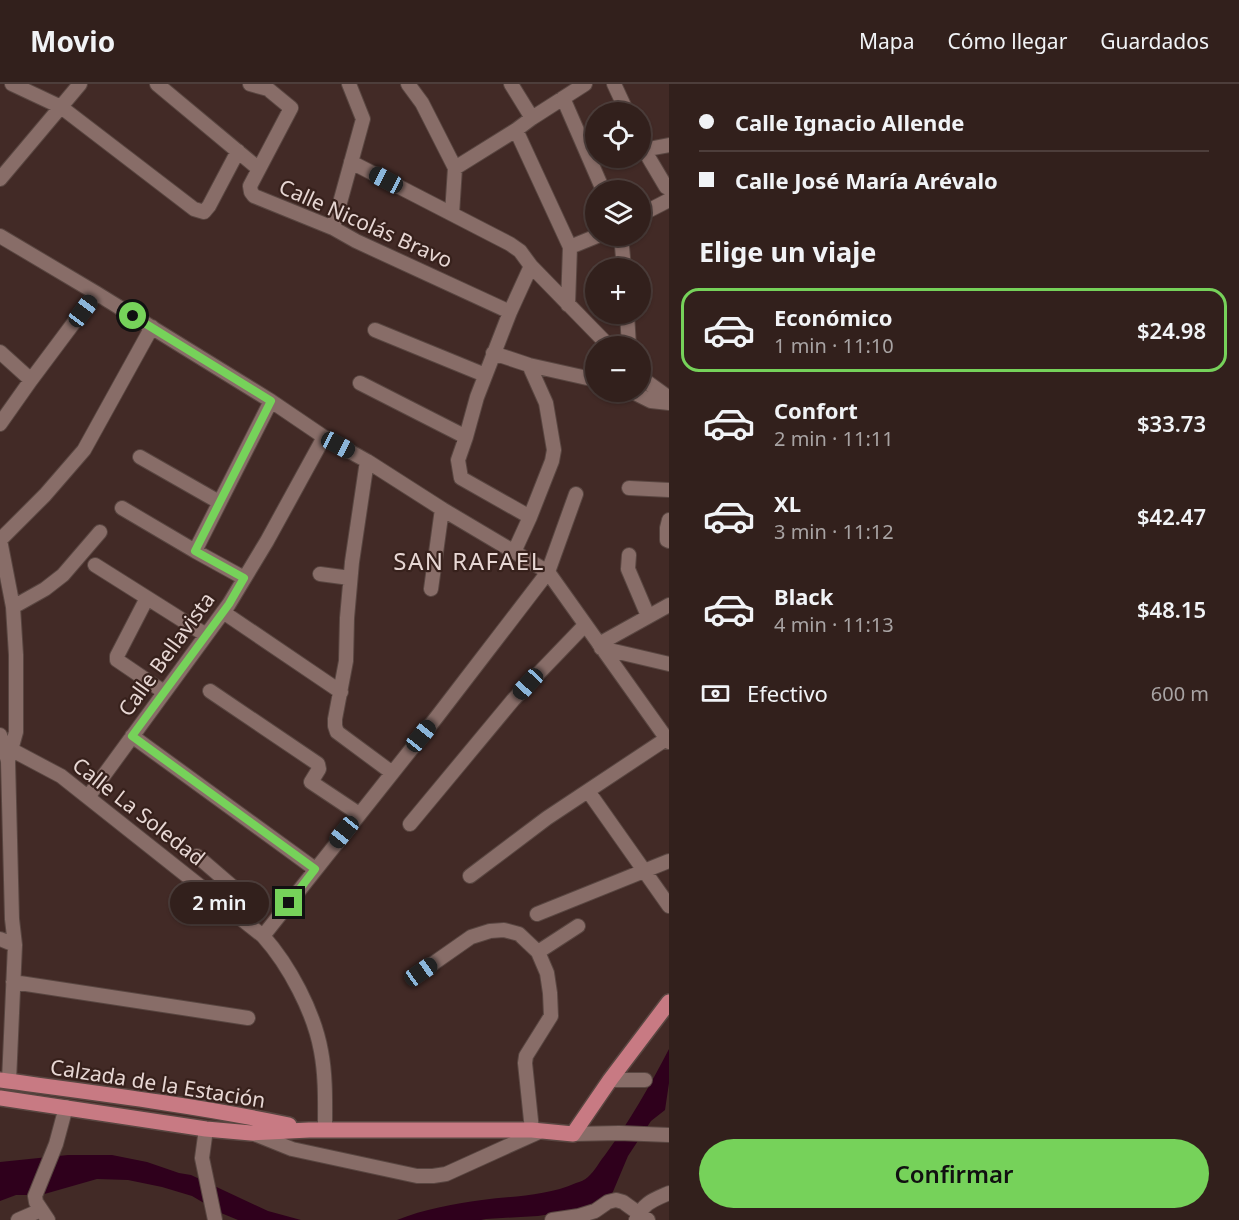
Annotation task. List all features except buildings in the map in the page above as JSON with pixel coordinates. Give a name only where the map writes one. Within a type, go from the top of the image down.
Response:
[{"type":"main road","points":[[573,1134],[610,1080],[669,1002]]},
{"type":"main road","name":"Calzada de la Estación","points":[[4,1081],[244,1115],[309,1130]]},
{"type":"main road","points":[[66,1107],[72,1099],[85,1091]]},
{"type":"main road","name":"Calzada de la Estación","points":[[0,1098],[246,1133],[309,1130],[536,1130],[573,1134]]},
{"type":"main road","points":[[244,1115],[243,1128],[246,1133]]},
{"type":"street","points":[[12,84],[61,107],[194,209],[204,212],[238,151]]},
{"type":"street","points":[[0,179],[80,84]]},
{"type":"street","name":"Calle Nicolás Bravo","points":[[157,84],[260,169],[250,186],[250,192],[254,196],[333,228],[356,241],[510,312]]},
{"type":"street","points":[[250,84],[268,89],[291,108],[260,169]]},
{"type":"street","points":[[333,228],[363,120],[349,84]]},
{"type":"street","points":[[408,84],[422,103],[455,168],[452,214]]},
{"type":"street","points":[[511,84],[532,118]]},
{"type":"street","points":[[614,84],[622,102]]},
{"type":"street","points":[[455,168],[516,130],[581,85]]},
{"type":"street","points":[[563,98],[599,180]]},
{"type":"street","points":[[516,130],[570,247],[568,305]]},
{"type":"street","points":[[651,146],[669,145]]},
{"type":"street","points":[[651,161],[666,187],[669,188]]},
{"type":"street","points":[[351,162],[520,251],[531,266],[599,336]]},
{"type":"street","points":[[651,209],[669,200]]},
{"type":"street","points":[[0,236],[152,327],[324,437],[367,460],[442,509],[548,572],[668,741],[547,818],[470,876]]},
{"type":"street","points":[[570,247],[585,241]]},
{"type":"street","points":[[530,517],[461,478],[458,460],[493,353],[531,266]]},
{"type":"street","points":[[0,424],[96,293]]},
{"type":"street","points":[[4,1081],[14,982],[15,945],[5,823],[10,756],[16,732],[16,656],[14,607],[0,540],[45,495],[84,450],[152,327]]},
{"type":"street","points":[[375,330],[485,375]]},
{"type":"street","points":[[0,352],[31,380]]},
{"type":"street","points":[[493,353],[585,377]]},
{"type":"street","points":[[514,552],[552,461],[554,450],[546,403],[529,364]]},
{"type":"street","points":[[360,383],[466,437]]},
{"type":"street","points":[[651,385],[669,398]]},
{"type":"street","points":[[195,551],[271,401]]},
{"type":"street","points":[[651,401],[669,403]]},
{"type":"street","name":"Calle Bellavista","points":[[88,797],[223,612],[267,541],[324,437]]},
{"type":"street","points":[[141,457],[219,502]]},
{"type":"street","points":[[367,460],[350,578],[346,661],[335,726],[337,732],[391,772]]},
{"type":"street","points":[[629,488],[669,490]]},
{"type":"street","points":[[263,936],[436,718],[548,572],[576,494]]},
{"type":"street","points":[[122,508],[244,578]]},
{"type":"street","points":[[431,589],[442,509]]},
{"type":"street","points":[[668,540],[669,520]]},
{"type":"street","points":[[14,607],[45,589],[63,575],[100,532]]},
{"type":"street","points":[[629,555],[628,569],[648,616]]},
{"type":"street","points":[[95,565],[206,635]]},
{"type":"street","points":[[320,574],[350,578]]},
{"type":"street","points":[[147,598],[117,660],[164,692]]},
{"type":"street","points":[[600,646],[669,605]]},
{"type":"street","points":[[223,612],[341,692]]},
{"type":"street","points":[[410,824],[513,700],[585,625]]},
{"type":"street","points":[[600,646],[669,664]]},
{"type":"street","points":[[210,691],[318,764],[319,769],[311,782],[359,814]]},
{"type":"street","points":[[0,735],[10,756]]},
{"type":"street","points":[[132,736],[315,869]]},
{"type":"street","name":"Calle La Soledad","points":[[10,756],[62,776],[263,936],[275,950],[289,971],[312,1021],[321,1051],[325,1130]]},
{"type":"street","points":[[588,791],[669,906]]},
{"type":"street","points":[[197,856],[240,893],[228,908]]},
{"type":"street","points":[[537,914],[669,861]]},
{"type":"street","points":[[538,952],[578,926]]},
{"type":"street","points":[[246,1133],[292,1149],[417,1176],[433,1176],[446,1174],[536,1130],[525,1063],[526,1056],[551,1016],[547,973],[538,952],[519,934],[504,930],[490,931],[471,937],[421,972]]},
{"type":"street","points":[[0,939],[15,945]]},
{"type":"street","points":[[14,982],[248,1018]]},
{"type":"street","points":[[610,1080],[645,1080]]},
{"type":"street","points":[[18,1220],[45,1215],[36,1202],[35,1196],[56,1144],[66,1107]]},
{"type":"street","points":[[206,1129],[202,1158],[214,1215]]},
{"type":"street","points":[[573,1134],[669,1135]]},
{"type":"street","points":[[552,1220],[595,1211],[608,1202],[616,1200],[623,1202],[641,1218],[644,1206],[669,1193]]},
{"type":"shaded area","points":[[669,1049],[669,1083],[665,1110],[651,1121],[628,1156],[612,1194],[594,1207],[538,1216],[481,1220],[397,1220],[449,1205],[553,1191],[585,1179],[595,1169],[622,1130]]},
{"type":"shaded area","points":[[68,1155],[112,1155],[147,1162],[191,1175],[268,1211],[301,1220],[238,1220],[192,1196],[128,1180],[97,1179],[41,1195],[16,1195],[0,1201],[0,1162]]},
{"type":"district","name":"SAN RAFAEL","points":[[469,560]]},
{"type":"route","points":[[133,316],[271,401],[195,551],[244,578],[229,604],[132,736],[315,869],[289,903]]}]
